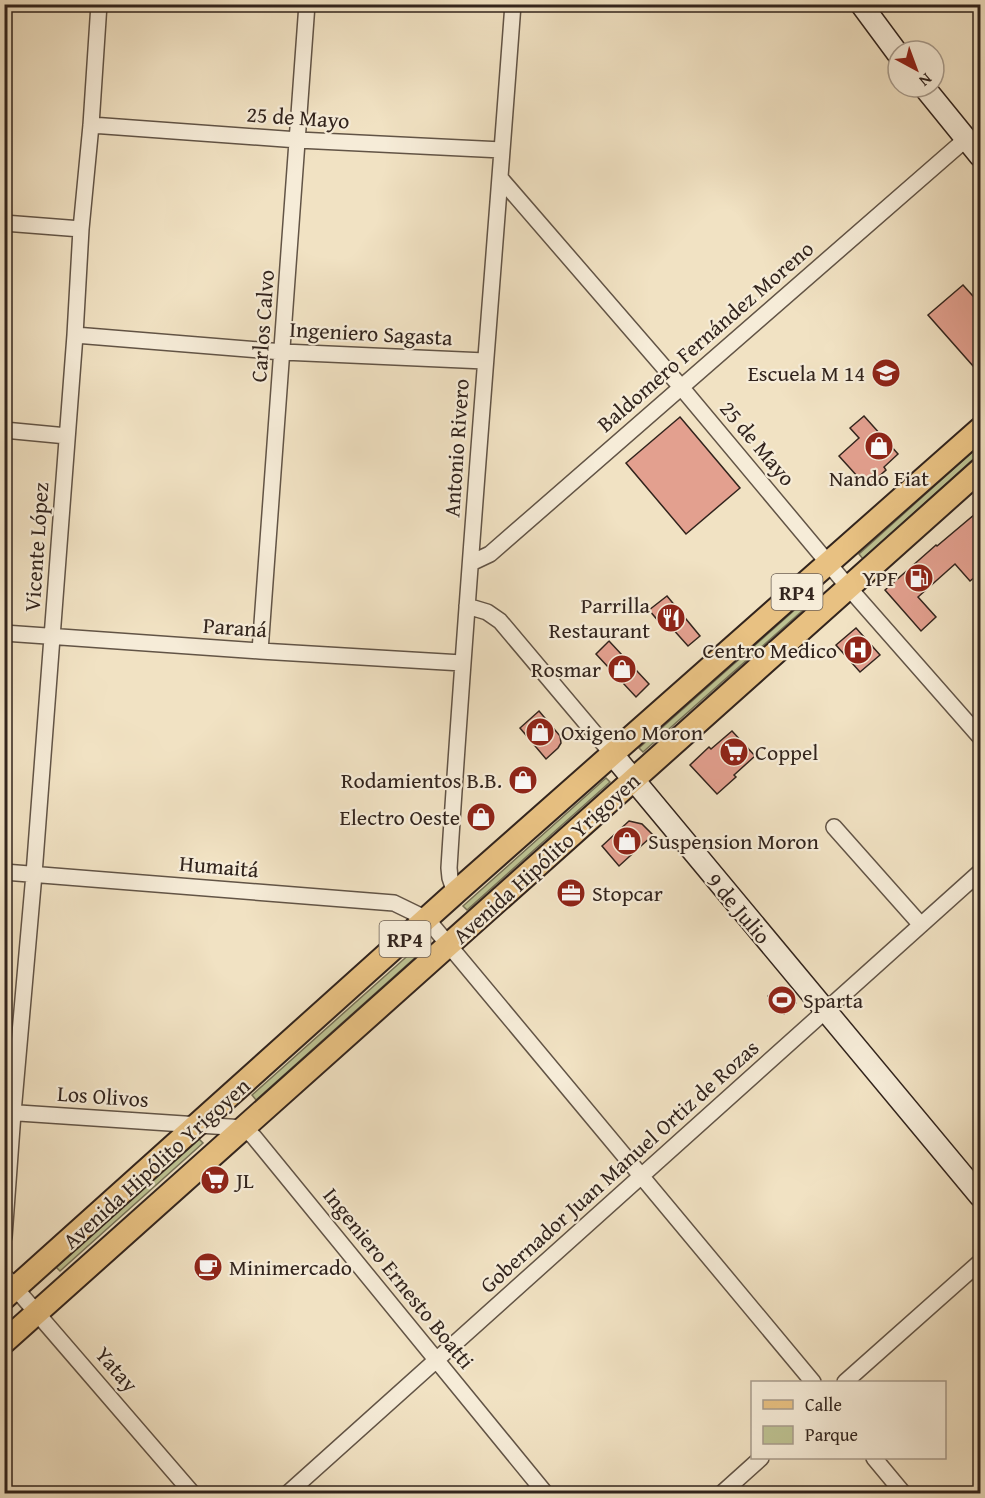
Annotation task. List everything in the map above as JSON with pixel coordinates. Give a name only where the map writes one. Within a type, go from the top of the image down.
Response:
[{"type":"main road","name":"Avenida Hipólito Yrigoyen","points":[[9,1287],[199,1125],[455,893],[981,429]]},
{"type":"main road","name":"Avenida Hipólito Yrigoyen","points":[[4,1342],[981,470]]},
{"type":"street","name":"Vicente López","points":[[4,1237],[9,1113],[34,874],[99,4]]},
{"type":"street","name":"Carlos Calvo","points":[[260,651],[307,4]]},
{"type":"street","name":"Antonio Rivero","points":[[455,893],[449,868],[462,663],[513,4]]},
{"type":"street","points":[[861,4],[887,39]]},
{"type":"street","points":[[934,99],[981,156]]},
{"type":"street","name":"25 de Mayo","points":[[91,125],[298,140],[502,150]]},
{"type":"street","name":"Baldomero Fernández Moreno","points":[[471,562],[490,555],[966,140]]},
{"type":"street","name":"25 de Mayo","points":[[501,179],[681,387],[849,588],[981,737]]},
{"type":"street","points":[[4,223],[81,229]]},
{"type":"street","name":"Ingeniero Sagasta","points":[[75,335],[283,352],[485,361]]},
{"type":"street","points":[[4,430],[67,436]]},
{"type":"street","name":"9 de Julio","points":[[467,606],[487,612],[500,621],[981,1196]]},
{"type":"street","name":"Paraná","points":[[4,633],[462,663]]},
{"type":"street","points":[[834,827],[921,925]]},
{"type":"street","name":"Humaitá","points":[[4,872],[394,903],[427,919]]},
{"type":"street","name":"Gobernador Juan Manuel Ortiz de Rozas","points":[[286,1494],[981,872]]},
{"type":"street","points":[[427,919],[451,945],[640,1177],[811,1381]]},
{"type":"street","name":"Los Olivos","points":[[9,1113],[199,1125]]},
{"type":"street","points":[[199,1125],[244,1128]]},
{"type":"street","name":"Ingeniero Ernesto Boatti","points":[[244,1128],[546,1494]]},
{"type":"street","points":[[847,1381],[981,1262]]},
{"type":"street","name":"Yatay","points":[[9,1287],[39,1312],[194,1494]]},
{"type":"street","points":[[721,1494],[760,1459]]},
{"type":"street","points":[[875,1459],[904,1494]]},
{"type":"green space","points":[[980,445],[980,453],[863,559],[859,554]]},
{"type":"green space","points":[[816,591],[820,595],[643,752],[639,748]]},
{"type":"green space","points":[[606,778],[610,782],[467,910],[463,906]]},
{"type":"green space","points":[[423,942],[427,947],[256,1100],[252,1095]]},
{"type":"green space","points":[[199,1139],[203,1143],[60,1271],[56,1267]]},
{"type":"building","points":[[963,285],[981,305],[981,375],[928,315]]},
{"type":"building","points":[[864,416],[898,454],[884,467],[886,470],[867,487],[839,456],[859,438],[850,428]]},
{"type":"building","points":[[680,417],[740,488],[686,534],[626,463]]},
{"type":"building","points":[[981,509],[981,572],[970,581],[955,564],[918,597],[936,617],[921,631],[885,590]]},
{"type":"building","name":"Parrilla Restaurant","points":[[667,596],[700,636],[688,646],[671,627],[666,630],[649,610]]},
{"type":"building","name":"Centro Medico","points":[[856,628],[880,655],[860,672],[836,645]]},
{"type":"building","name":"Rosmar","points":[[609,641],[649,684],[636,697],[596,654]]},
{"type":"building","name":"Oxigeno Moron","points":[[539,711],[560,736],[561,743],[558,748],[546,759],[520,728]]},
{"type":"building","points":[[732,731],[755,756],[717,794],[690,765],[709,747],[711,749]]},
{"type":"building","name":"Suspension Moron","points":[[629,821],[642,824],[653,835],[619,866],[602,846]]},
{"type":"building","name":"Sparta","points":[[781,986],[796,1003],[784,1014],[768,996]]},
{"type":"place","name":"Escuela M 14","points":[[886,373]]},
{"type":"place","name":"Nando Fiat","points":[[879,446]]},
{"type":"place","name":"YPF","points":[[919,578]]},
{"type":"place","name":"Parrilla Restaurant","points":[[671,618]]},
{"type":"place","name":"Centro Medico","points":[[858,650]]},
{"type":"place","name":"Rosmar","points":[[622,669]]},
{"type":"place","name":"Oxigeno Moron","points":[[540,732]]},
{"type":"place","name":"Coppel","points":[[734,752]]},
{"type":"place","name":"Rodamientos B.B.","points":[[523,780]]},
{"type":"place","name":"Electro Oeste","points":[[481,817]]},
{"type":"place","name":"Suspension Moron","points":[[627,841]]},
{"type":"place","name":"Stopcar","points":[[571,893]]},
{"type":"place","name":"Sparta","points":[[782,1000]]},
{"type":"place","name":"JL","points":[[215,1180]]},
{"type":"place","name":"Minimercado","points":[[208,1267]]}]
